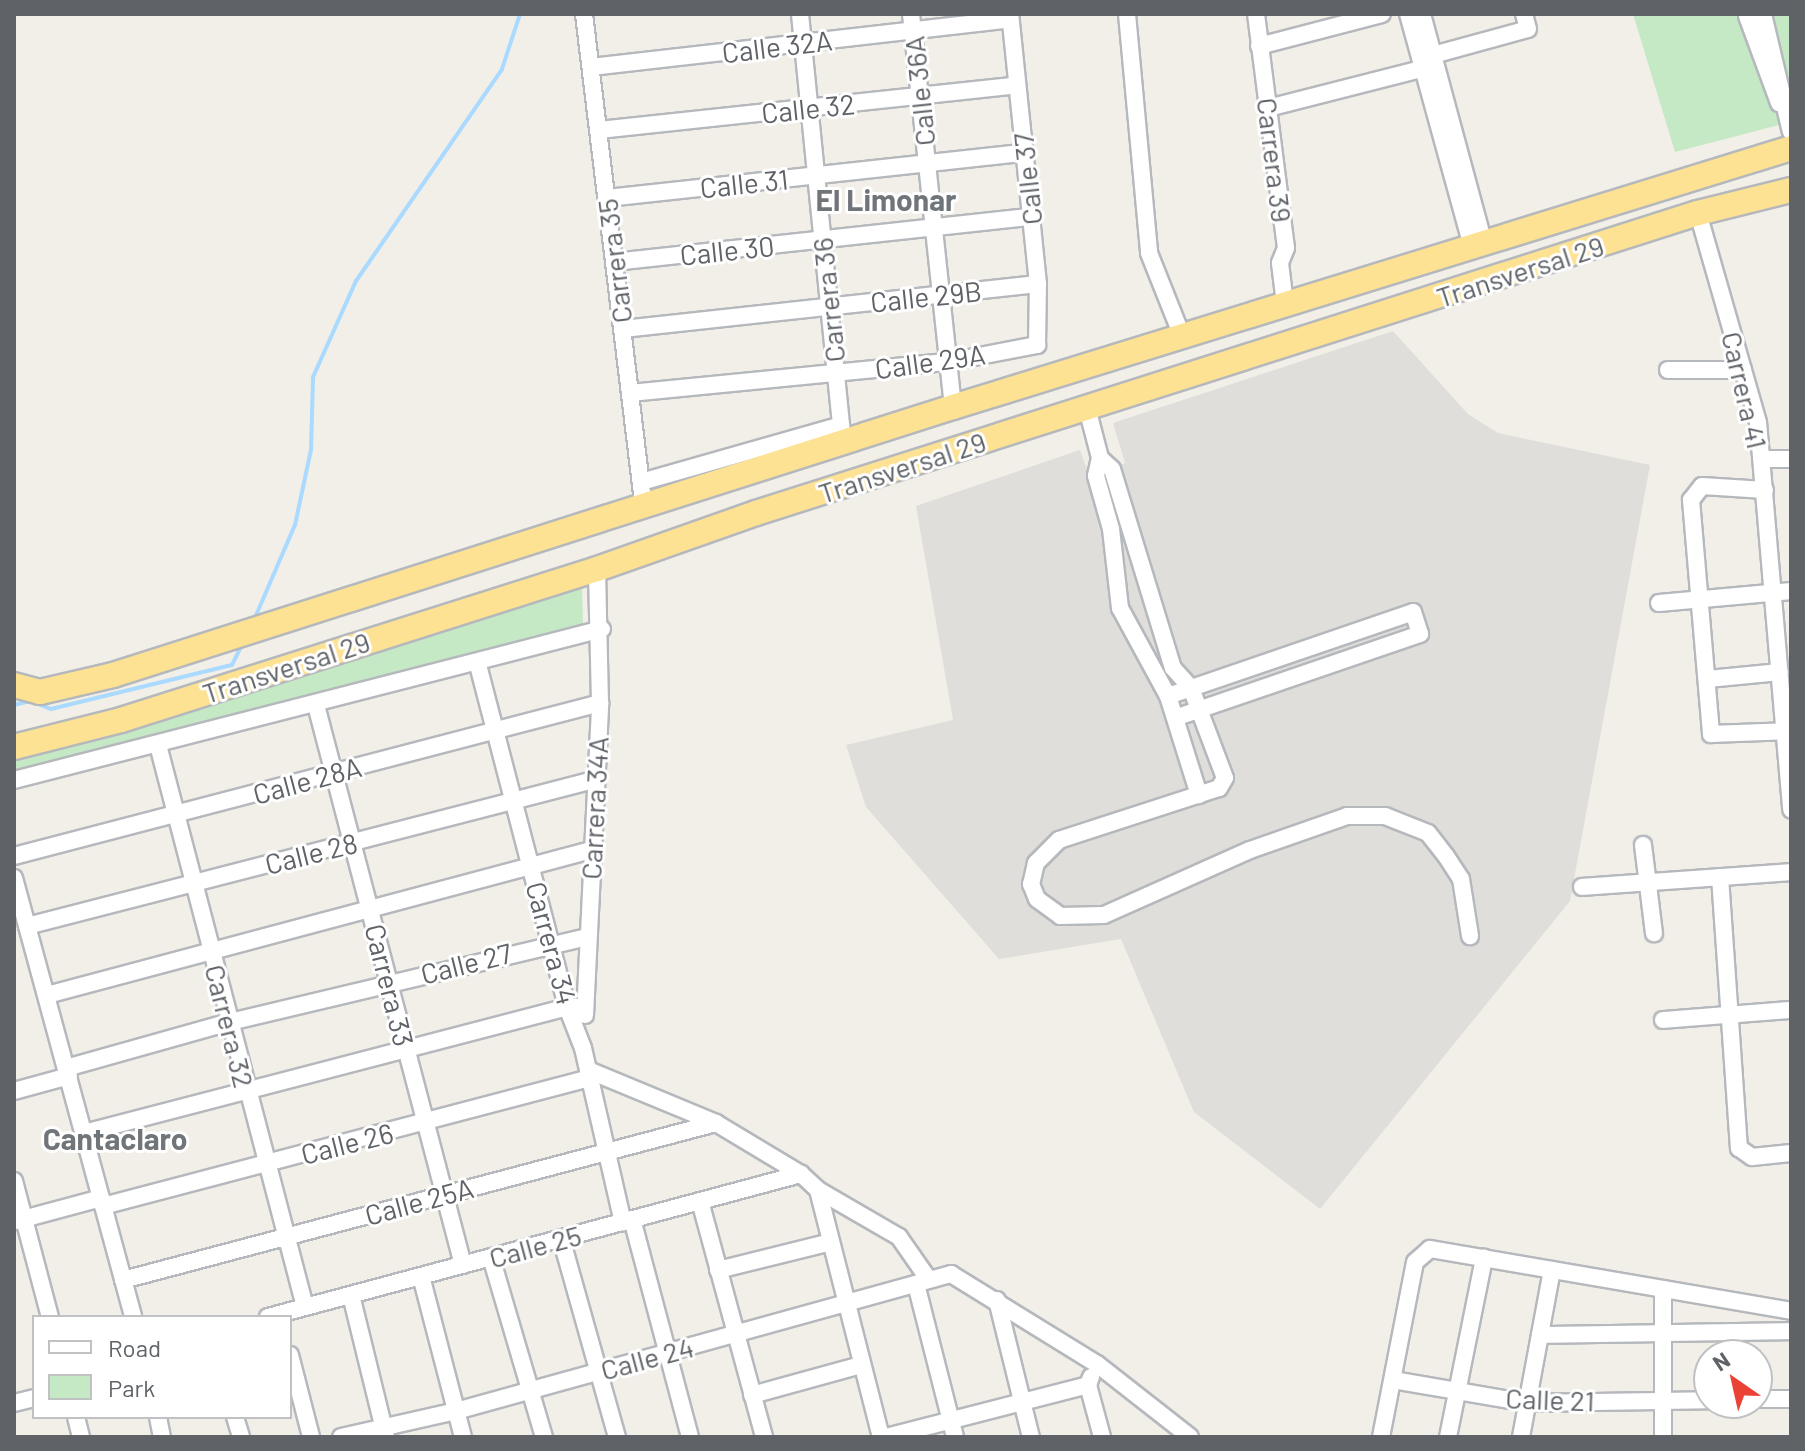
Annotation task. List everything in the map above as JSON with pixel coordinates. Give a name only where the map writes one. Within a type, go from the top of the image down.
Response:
[{"type":"highway","name":"Transversal 29","points":[[14,685],[40,692],[113,675],[644,508],[842,434],[953,407],[1791,148]]},
{"type":"highway","name":"Transversal 29","points":[[14,747],[121,720],[1698,213],[1791,190]]},
{"type":"street","name":"Carrera 35","points":[[584,14],[644,508]]},
{"type":"street","name":"Carrera 36","points":[[800,14],[842,434]]},
{"type":"street","points":[[1127,14],[1149,253],[1182,336]]},
{"type":"street","name":"Carrera 39","points":[[1256,14],[1286,248],[1280,263],[1285,304]]},
{"type":"street","points":[[1259,46],[1382,14]]},
{"type":"street","points":[[1408,14],[1421,69],[1478,245]]},
{"type":"street","points":[[1422,14],[1478,245]]},
{"type":"street","points":[[1433,55],[1528,29],[1524,14]]},
{"type":"street","points":[[1753,15],[1790,127]]},
{"type":"street","name":"Calle 32A","points":[[591,67],[803,43],[912,22],[1010,16]]},
{"type":"street","name":"Calle 37","points":[[1010,16],[1038,284],[1037,345]]},
{"type":"street","name":"Calle 36A","points":[[912,22],[953,407]]},
{"type":"street","points":[[1268,108],[1421,69]]},
{"type":"street","name":"Calle 32","points":[[599,130],[1017,85]]},
{"type":"street","name":"Calle 31","points":[[607,198],[1024,153]]},
{"type":"street","name":"Carrera 41","points":[[1698,213],[1758,422],[1765,490],[1784,592],[1780,672],[1791,810]]},
{"type":"street","name":"Calle 30","points":[[614,262],[1031,217]]},
{"type":"street","name":"Calle 29B","points":[[623,329],[1038,284]]},
{"type":"street","name":"Calle 29A","points":[[630,393],[948,362],[1037,345]]},
{"type":"street","points":[[1668,370],[1743,370]]},
{"type":"street","points":[[1087,408],[1100,458],[1096,476],[1111,529],[1120,608],[1177,717],[1199,795]]},
{"type":"street","points":[[641,482],[842,434]]},
{"type":"street","points":[[1100,458],[1112,469],[1173,668],[1191,688],[1201,709],[1225,778],[1219,788],[1059,840],[1036,863],[1031,884],[1037,899],[1060,916],[1104,915],[1274,841],[1347,816],[1385,816],[1428,833],[1446,856],[1461,879],[1470,936]]},
{"type":"street","points":[[1762,459],[1791,459]]},
{"type":"street","points":[[1765,490],[1702,486],[1691,500],[1711,734],[1787,731]]},
{"type":"street","name":"Carrera 34A","points":[[583,1048],[600,703],[602,629],[597,569]]},
{"type":"street","points":[[1659,603],[1784,592]]},
{"type":"street","points":[[1168,696],[1413,612],[1420,634],[1177,717]]},
{"type":"street","points":[[14,780],[478,665],[602,629]]},
{"type":"street","points":[[1299,651],[1308,672]]},
{"type":"street","name":"Carrera 34","points":[[478,665],[567,1007],[583,1048],[606,1152],[668,1353],[690,1437]]},
{"type":"street","points":[[1708,679],[1780,672]]},
{"type":"street","name":"Calle 28A","points":[[14,856],[600,703]]},
{"type":"street","name":"Carrera 33","points":[[316,705],[463,1265]]},
{"type":"street","name":"Carrera 32","points":[[158,745],[305,1307]]},
{"type":"street","name":"Calle 28","points":[[27,926],[594,780]]},
{"type":"street","points":[[1643,845],[1654,933]]},
{"type":"street","points":[[47,995],[591,850]]},
{"type":"street","points":[[1582,887],[1791,872]]},
{"type":"street","points":[[1720,877],[1739,1148],[1752,1157],[1791,1153]]},
{"type":"street","points":[[14,878],[17,904],[27,926],[47,995],[132,1315]]},
{"type":"street","name":"Calle 27","points":[[14,1091],[230,1022],[551,942],[588,937]]},
{"type":"street","points":[[84,1133],[567,1007],[585,1007]]},
{"type":"street","points":[[1663,1020],[1791,1010]]},
{"type":"street","points":[[589,1074],[716,1123],[801,1174],[818,1190],[892,1230],[923,1282],[952,1429]]},
{"type":"street","name":"Calle 26","points":[[19,1220],[426,1123],[589,1074]]},
{"type":"street","name":"Calle 25A","points":[[123,1280],[716,1123]]},
{"type":"street","name":"Calle 25","points":[[279,1315],[801,1174]]},
{"type":"street","points":[[14,1181],[19,1220],[49,1315]]},
{"type":"street","points":[[818,1190],[861,1365],[883,1437],[952,1429],[1021,1402],[1088,1385]]},
{"type":"street","points":[[700,1201],[764,1437]]},
{"type":"street","points":[[561,1238],[617,1437]]},
{"type":"street","points":[[718,1270],[831,1242]]},
{"type":"street","points":[[1381,1437],[1415,1262],[1436,1248],[1791,1311]]},
{"type":"street","points":[[491,1257],[544,1437]]},
{"type":"street","points":[[1448,1437],[1484,1258]]},
{"type":"street","points":[[1521,1437],[1552,1270]]},
{"type":"street","name":"Calle 24","points":[[341,1437],[385,1432],[951,1274],[997,1300]]},
{"type":"street","points":[[421,1276],[463,1437]]},
{"type":"street","points":[[1663,1289],[1663,1437]]},
{"type":"street","points":[[351,1295],[385,1432]]},
{"type":"street","points":[[997,1300],[1097,1364],[1185,1435]]},
{"type":"street","points":[[997,1300],[1031,1437]]},
{"type":"street","points":[[1540,1335],[1791,1331]]},
{"type":"street","points":[[292,1363],[311,1437]]},
{"type":"street","points":[[1097,1364],[1088,1385],[1102,1437]]},
{"type":"street","points":[[752,1395],[861,1365]]},
{"type":"street","name":"Calle 21","points":[[1393,1380],[1528,1403],[1693,1400]]},
{"type":"shaded area","points":[[1393,331],[1468,414],[1498,433],[1650,465],[1570,901],[1320,1209],[1194,1112],[1121,939],[999,959],[866,807],[846,745],[953,720],[916,506],[1080,450],[1090,478],[1125,463],[1113,423]]},
{"type":"green space","points":[[1633,14],[1791,14],[1791,122],[1675,152]]},
{"type":"green space","points":[[582,588],[583,625],[14,778],[14,759],[143,728]]},
{"type":"waterway","points":[[254,620],[295,525],[311,450],[313,377],[356,281],[502,69],[520,14]]},
{"type":"waterway","points":[[14,705],[30,701],[51,709],[232,665],[243,642]]},
{"type":"district","name":"El Limonar","points":[[886,199]]},
{"type":"district","name":"Cantaclaro","points":[[115,1138]]}]
